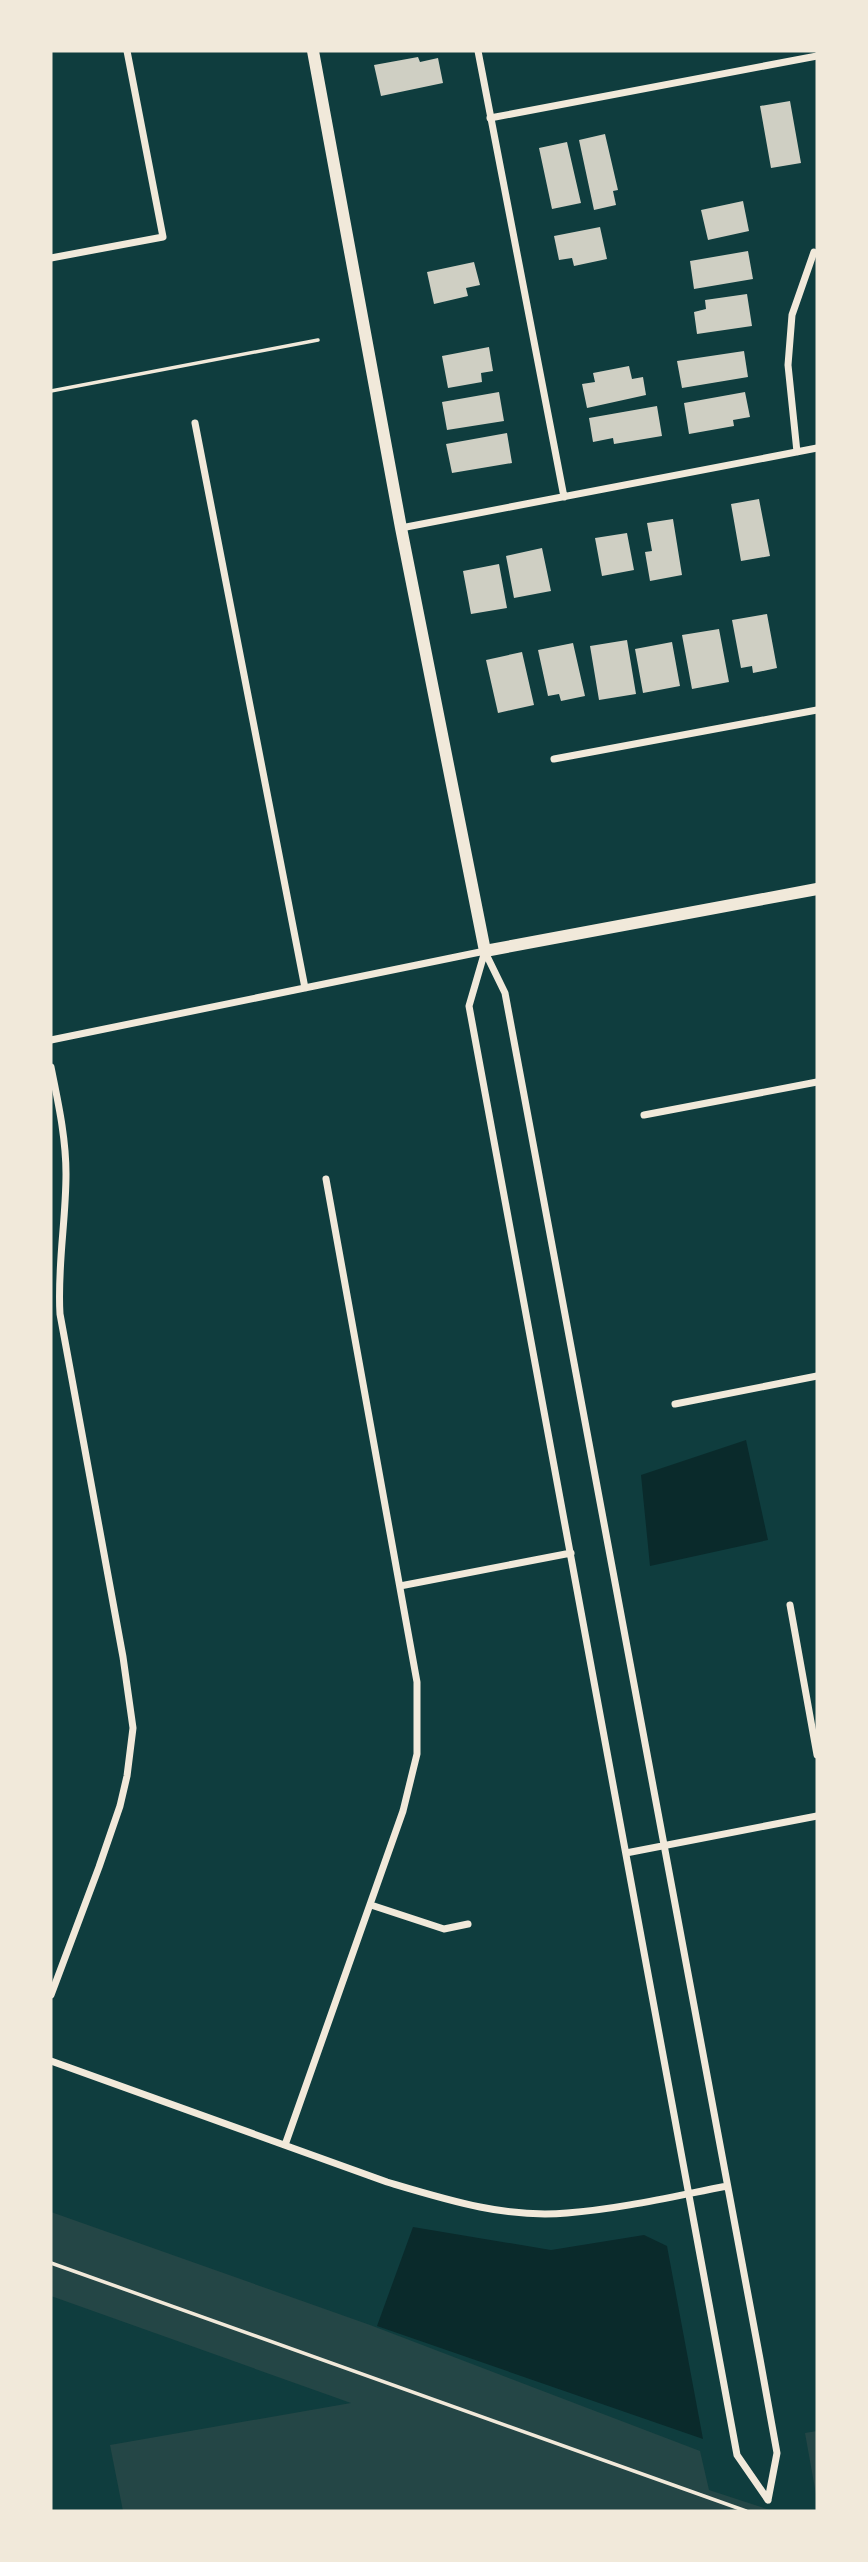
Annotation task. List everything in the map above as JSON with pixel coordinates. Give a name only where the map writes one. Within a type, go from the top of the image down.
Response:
[{"type":"street","points":[[51,258],[163,237],[127,51]]},
{"type":"street","points":[[313,51],[401,528],[485,951],[505,993],[777,2453],[768,2500],[737,2455],[469,1006],[485,951]]},
{"type":"street","points":[[478,51],[564,497]]},
{"type":"street","points":[[490,118],[817,56]]},
{"type":"street","points":[[797,452],[788,365],[792,315],[814,252]]},
{"type":"street","points":[[195,423],[305,988]]},
{"type":"street","points":[[401,528],[817,448]]},
{"type":"street","points":[[554,759],[817,710]]},
{"type":"street","points":[[51,1040],[485,951],[817,889]]},
{"type":"street","points":[[51,1067],[65,1151],[65,1198],[58,1282],[60,1314],[123,1657],[133,1728],[120,1806],[51,1995]]},
{"type":"street","points":[[644,1115],[817,1082]]},
{"type":"street","points":[[285,2145],[403,1811],[417,1754],[417,1682],[326,1179]]},
{"type":"street","points":[[675,1404],[817,1376]]},
{"type":"street","points":[[400,1586],[571,1553]]},
{"type":"street","points":[[790,1605],[817,1755]]},
{"type":"street","points":[[626,1853],[817,1816]]},
{"type":"street","points":[[371,1905],[444,1929],[468,1924]]},
{"type":"street","points":[[51,2061],[433,2196],[518,2212],[567,2214],[727,2186]]},
{"type":"path","points":[[51,391],[318,340]]},
{"type":"path","points":[[51,2263],[746,2511]]},
{"type":"shaded area","points":[[746,1440],[768,1540],[650,1566],[641,1475]]},
{"type":"shaded area","points":[[51,2212],[370,2325],[700,2451],[709,2490],[773,2511],[123,2511],[110,2445],[351,2403],[51,2296]]},
{"type":"shaded area","points":[[413,2227],[551,2250],[644,2235],[667,2246],[703,2439],[377,2326]]},
{"type":"shaded area","points":[[817,2431],[817,2500],[805,2433]]},
{"type":"building","points":[[418,57],[420,62],[438,58],[443,83],[381,96],[374,65]]},
{"type":"building","points":[[790,101],[801,163],[771,168],[760,106]]},
{"type":"building","points":[[605,134],[618,190],[613,191],[616,205],[594,210],[579,140]]},
{"type":"building","points":[[567,142],[581,203],[552,209],[539,148]]},
{"type":"building","points":[[743,201],[749,231],[708,240],[701,210]]},
{"type":"building","points":[[600,227],[607,259],[574,266],[572,258],[559,260],[554,236]]},
{"type":"building","points":[[748,251],[753,279],[694,289],[690,261]]},
{"type":"building","points":[[474,262],[480,285],[466,288],[468,296],[434,304],[427,272]]},
{"type":"building","points":[[747,294],[752,326],[697,334],[694,312],[706,309],[705,300]]},
{"type":"building","points":[[489,347],[493,371],[481,373],[482,382],[448,388],[442,356]]},
{"type":"building","points":[[744,351],[748,377],[682,388],[677,361]]},
{"type":"building","points":[[629,366],[632,379],[643,377],[646,395],[587,408],[582,384],[595,382],[593,373]]},
{"type":"building","points":[[499,392],[504,421],[447,430],[442,402]]},
{"type":"building","points":[[745,392],[750,417],[733,420],[734,426],[689,434],[684,403]]},
{"type":"building","points":[[657,406],[662,436],[614,444],[613,438],[593,442],[589,418]]},
{"type":"building","points":[[507,433],[512,463],[452,473],[446,444]]},
{"type":"building","points":[[759,499],[770,556],[741,561],[731,504]]},
{"type":"building","points":[[673,519],[682,575],[650,581],[645,552],[652,551],[647,523]]},
{"type":"building","points":[[627,533],[634,570],[602,576],[595,538]]},
{"type":"building","points":[[542,548],[551,591],[514,598],[506,556]]},
{"type":"building","points":[[499,564],[507,608],[471,614],[463,571]]},
{"type":"building","points":[[767,614],[777,668],[753,673],[752,666],[741,668],[732,620]]},
{"type":"building","points":[[719,629],[729,682],[692,689],[682,635]]},
{"type":"building","points":[[627,640],[636,694],[599,700],[590,646]]},
{"type":"building","points":[[672,642],[680,686],[643,693],[635,649]]},
{"type":"building","points":[[573,643],[585,696],[561,701],[559,694],[548,696],[538,650]]},
{"type":"building","points":[[522,652],[534,705],[498,713],[486,660]]}]
